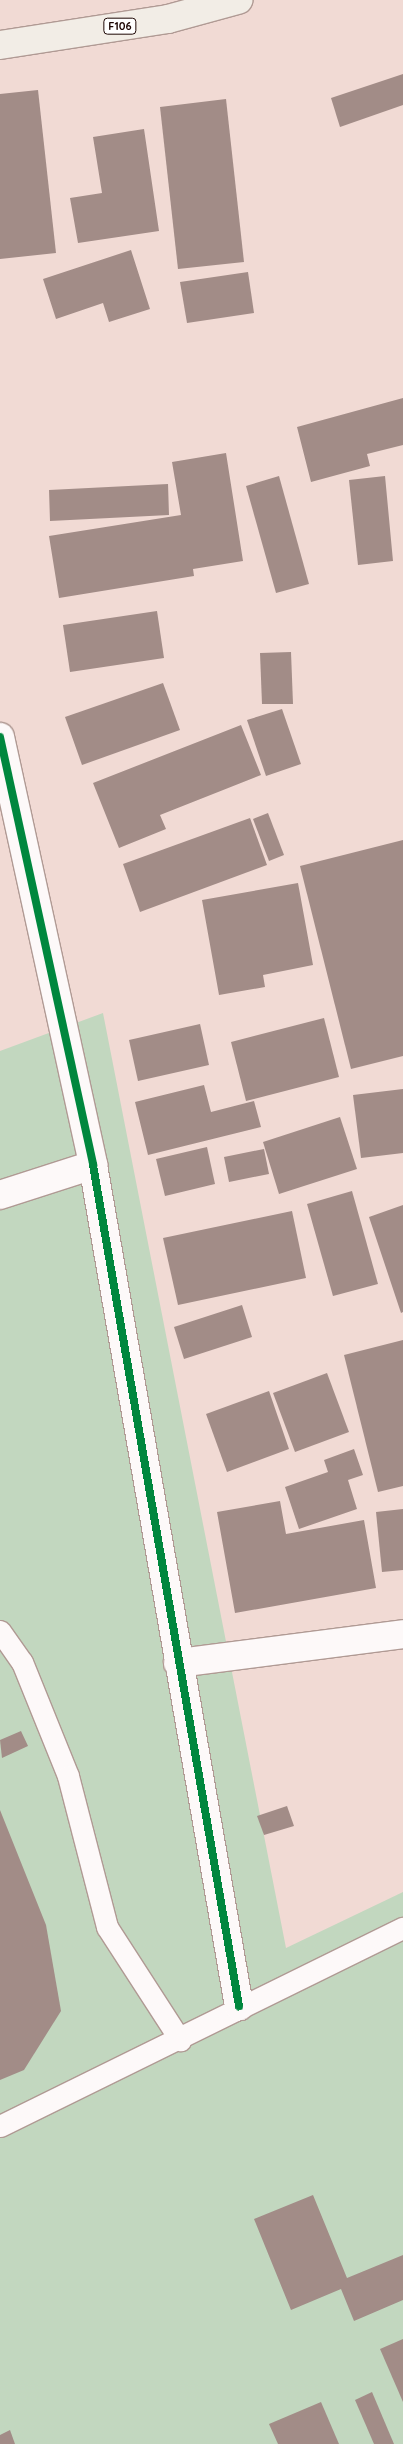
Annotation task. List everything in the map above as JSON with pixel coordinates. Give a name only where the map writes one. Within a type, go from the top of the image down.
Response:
[{"type":"main road","name":"F106","points":[[0,45],[168,18],[238,0]]},
{"type":"street","points":[[0,737],[93,1165],[239,2006]]},
{"type":"street","points":[[0,1195],[93,1165]]},
{"type":"street","points":[[178,1663],[403,1634]]},
{"type":"lane","points":[[0,1631],[22,1662],[68,1776],[108,1927],[180,2040]]},
{"type":"lane","points":[[0,2126],[180,2040],[239,2006],[403,1928]]},
{"type":"green space","points":[[103,1013],[286,1948],[403,1892],[403,2444],[0,2444],[0,1051]]},
{"type":"building","points":[[403,74],[403,105],[340,127],[331,98]]},
{"type":"building","points":[[38,90],[56,253],[0,259],[0,94]]},
{"type":"building","points":[[226,99],[244,262],[178,269],[160,107]]},
{"type":"building","points":[[144,129],[159,231],[78,243],[70,198],[102,193],[93,137]]},
{"type":"building","points":[[131,250],[150,309],[109,322],[103,303],[56,319],[43,279]]},
{"type":"building","points":[[248,272],[254,313],[187,323],[180,282]]},
{"type":"building","points":[[403,398],[403,445],[367,454],[370,466],[311,482],[297,427]]},
{"type":"building","points":[[226,453],[243,561],[193,569],[194,576],[59,598],[49,536],[181,515],[172,462]]},
{"type":"building","points":[[279,476],[309,584],[276,593],[246,486]]},
{"type":"building","points":[[385,476],[393,561],[358,565],[349,480]]},
{"type":"building","points":[[168,484],[169,515],[50,521],[49,490]]},
{"type":"building","points":[[157,611],[164,658],[70,672],[63,625]]},
{"type":"building","points":[[291,652],[293,704],[262,704],[260,653]]},
{"type":"building","points":[[163,683],[180,730],[82,765],[65,717]]},
{"type":"building","points":[[282,709],[301,764],[266,776],[247,720]]},
{"type":"building","points":[[241,725],[261,775],[160,815],[166,829],[119,848],[93,783]]},
{"type":"building","points":[[268,813],[284,855],[269,861],[253,819]]},
{"type":"building","points":[[250,818],[267,865],[140,912],[123,864]]},
{"type":"building","points":[[403,840],[403,1056],[351,1069],[300,866]]},
{"type":"building","points":[[298,883],[313,965],[263,975],[265,987],[219,995],[202,900]]},
{"type":"building","points":[[324,1018],[339,1077],[246,1101],[231,1042]]},
{"type":"building","points":[[200,1024],[209,1065],[138,1081],[129,1040]]},
{"type":"building","points":[[204,1085],[211,1112],[254,1101],[261,1127],[148,1155],[135,1102]]},
{"type":"building","points":[[403,1089],[403,1153],[361,1158],[353,1095]]},
{"type":"building","points":[[340,1117],[357,1169],[279,1194],[263,1142]]},
{"type":"building","points":[[207,1147],[215,1184],[165,1196],[156,1159]]},
{"type":"building","points":[[264,1149],[269,1174],[229,1182],[224,1157]]},
{"type":"building","points":[[352,1191],[378,1284],[333,1296],[307,1204]]},
{"type":"building","points":[[403,1205],[403,1312],[401,1313],[369,1217]]},
{"type":"building","points":[[292,1211],[306,1278],[178,1305],[163,1238]]},
{"type":"building","points":[[242,1305],[252,1337],[184,1359],[174,1327]]},
{"type":"building","points":[[403,1340],[403,1486],[378,1492],[344,1355]]},
{"type":"building","points":[[327,1373],[349,1432],[295,1452],[273,1393]]},
{"type":"building","points":[[269,1391],[289,1449],[227,1472],[206,1414]]},
{"type":"building","points":[[354,1449],[363,1475],[348,1480],[357,1509],[299,1529],[285,1487],[328,1472],[324,1460]]},
{"type":"building","points":[[280,1501],[286,1534],[364,1520],[376,1588],[235,1613],[217,1512]]},
{"type":"building","points":[[403,1509],[403,1570],[382,1572],[376,1512]]},
{"type":"building","points":[[21,1731],[28,1746],[2,1758],[0,1740]]},
{"type":"building","points":[[287,1806],[294,1826],[264,1835],[257,1816]]},
{"type":"building","points":[[0,1810],[46,1925],[61,2011],[24,2070],[0,2080]]},
{"type":"building","points":[[313,2195],[347,2278],[403,2255],[403,2300],[354,2321],[341,2289],[291,2310],[254,2219]]},
{"type":"building","points":[[403,2339],[403,2402],[380,2349]]},
{"type":"building","points":[[372,2392],[394,2444],[374,2444],[355,2400]]},
{"type":"building","points":[[321,2402],[339,2444],[278,2444],[269,2424]]},
{"type":"building","points":[[10,2430],[15,2444],[0,2444],[0,2435]]},
{"type":"cycle path","points":[[0,737],[93,1165],[239,2006]]}]
